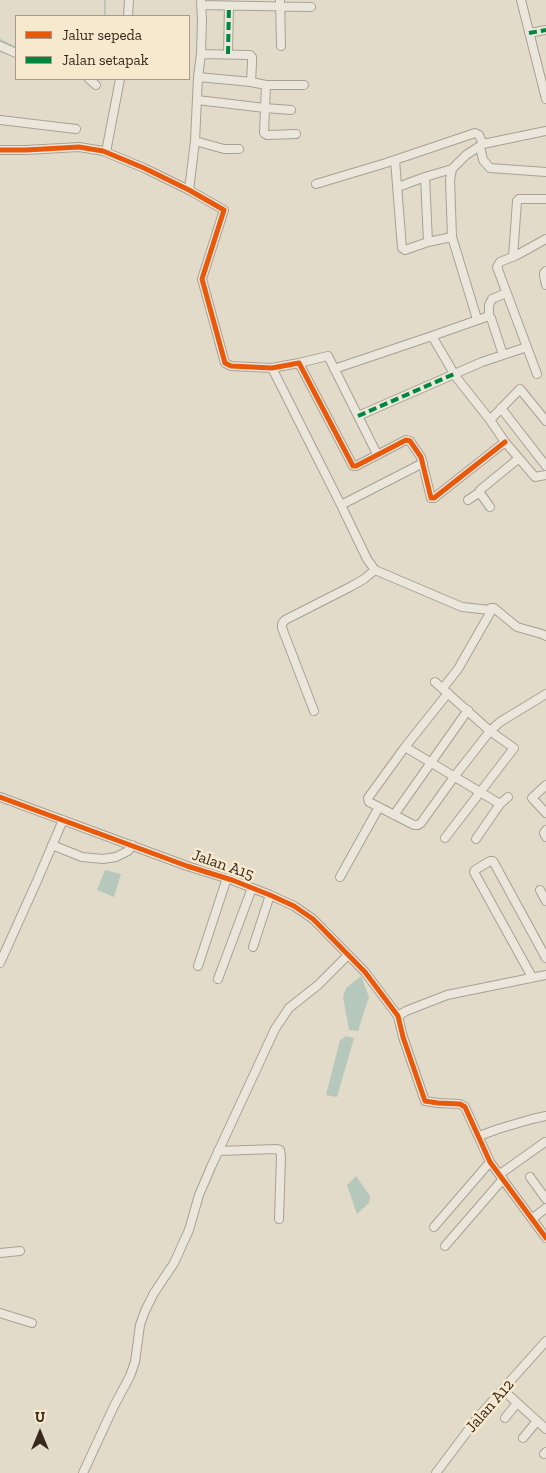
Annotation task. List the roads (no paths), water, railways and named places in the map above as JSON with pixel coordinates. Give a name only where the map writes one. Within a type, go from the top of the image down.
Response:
[{"type":"street","points":[[128,15],[129,0]]},
{"type":"street","points":[[521,0],[542,72],[545,94]]},
{"type":"street","points":[[189,190],[201,54],[201,3],[229,6],[280,3],[311,7]]},
{"type":"street","points":[[280,3],[282,46]]},
{"type":"street","points":[[228,54],[229,6]]},
{"type":"street","points":[[529,32],[546,30]]},
{"type":"street","points":[[0,46],[15,53]]},
{"type":"street","points":[[201,54],[248,54],[251,56],[252,63],[251,82]]},
{"type":"street","points":[[198,77],[266,85],[304,85]]},
{"type":"street","points":[[90,80],[96,85]]},
{"type":"street","points":[[106,152],[120,80]]},
{"type":"street","points":[[266,85],[265,134],[296,134]]},
{"type":"street","points":[[197,100],[291,110]]},
{"type":"street","points":[[0,120],[76,129]]},
{"type":"street","points":[[398,187],[452,169],[466,155],[482,145],[546,131]]},
{"type":"street","points":[[316,184],[475,134],[479,135],[483,160],[490,168],[546,172]]},
{"type":"street","points":[[194,141],[224,149],[239,149]]},
{"type":"street","points":[[0,150],[79,147],[106,152],[189,190],[224,210],[202,279],[225,364],[230,366],[272,368],[328,356],[377,454]]},
{"type":"street","points":[[395,160],[402,248],[405,250],[428,242],[452,238]]},
{"type":"street","points":[[452,169],[450,180],[452,238],[477,319]]},
{"type":"street","points":[[425,177],[428,242]]},
{"type":"street","points":[[513,257],[517,201],[519,199],[546,199]]},
{"type":"street","points":[[537,374],[497,267],[500,262],[546,240]]},
{"type":"street","points":[[546,271],[544,273],[546,285]]},
{"type":"street","points":[[503,355],[489,316],[490,302],[494,297],[506,293]]},
{"type":"street","points":[[334,369],[489,316]]},
{"type":"street","points":[[432,336],[454,374],[518,458],[535,477],[546,475]]},
{"type":"street","points":[[358,416],[482,362],[527,346]]},
{"type":"street","points":[[299,363],[350,464],[356,466],[408,440],[421,457],[430,498],[434,498],[505,442]]},
{"type":"street","points":[[272,368],[367,559],[375,570],[462,607],[490,610],[494,608],[517,627],[546,636]]},
{"type":"street","points":[[490,420],[521,389],[546,421]]},
{"type":"street","points":[[501,408],[545,463]]},
{"type":"street","points":[[468,500],[480,492],[518,458]]},
{"type":"street","points":[[341,505],[422,463]]},
{"type":"street","points":[[480,492],[490,507]]},
{"type":"street","points":[[314,710],[282,624],[285,620],[364,579],[375,570]]},
{"type":"street","points":[[490,610],[446,691],[368,798],[369,802],[414,825],[418,824],[490,731],[500,722],[546,694]]},
{"type":"street","points":[[435,682],[490,731],[513,746],[514,749],[445,838]]},
{"type":"street","points":[[394,815],[468,710]]},
{"type":"street","points":[[405,747],[500,804]]},
{"type":"street","points":[[546,785],[532,798],[546,812]]},
{"type":"street","name":"Jalan A15","points":[[0,797],[187,866],[227,878],[294,906],[313,919],[365,972],[398,1016]]},
{"type":"street","points":[[476,839],[500,804],[508,797]]},
{"type":"street","points":[[340,877],[379,807]]},
{"type":"street","points":[[0,963],[63,820]]},
{"type":"street","points":[[546,830],[544,833],[546,837]]},
{"type":"street","points":[[52,845],[82,857],[103,859],[116,858],[128,851],[132,845]]},
{"type":"street","points":[[532,977],[474,872],[475,870],[490,861],[493,862],[546,958]]},
{"type":"street","points":[[198,966],[227,878]]},
{"type":"street","points":[[218,979],[252,888]]},
{"type":"street","points":[[540,890],[546,901]]},
{"type":"street","points":[[254,947],[270,895]]},
{"type":"street","points":[[84,1473],[114,1406],[130,1376],[135,1362],[140,1325],[145,1311],[154,1293],[174,1263],[189,1230],[218,1151],[275,1028],[289,1008],[318,985],[348,955]]},
{"type":"street","points":[[546,974],[447,995],[398,1016],[425,1101],[463,1105],[469,1112],[490,1162],[546,1238]]},
{"type":"street","points":[[479,1136],[498,1128],[546,1116]]},
{"type":"street","points":[[445,1246],[501,1176],[545,1142]]},
{"type":"street","points":[[218,1151],[280,1150],[280,1219]]},
{"type":"street","points":[[434,1227],[490,1162]]},
{"type":"street","points":[[530,1177],[546,1198]]},
{"type":"street","points":[[532,1219],[546,1208]]},
{"type":"street","points":[[0,1253],[20,1251]]},
{"type":"street","points":[[0,1313],[32,1324]]},
{"type":"street","name":"Jalan A12","points":[[436,1473],[479,1416],[546,1341]]},
{"type":"street","points":[[502,1390],[546,1429]]},
{"type":"street","points":[[505,1418],[517,1403]]},
{"type":"street","points":[[523,1438],[537,1421]]},
{"type":"waterway","points":[[105,0],[105,15]]},
{"type":"waterway","points":[[0,40],[15,48]]}]
